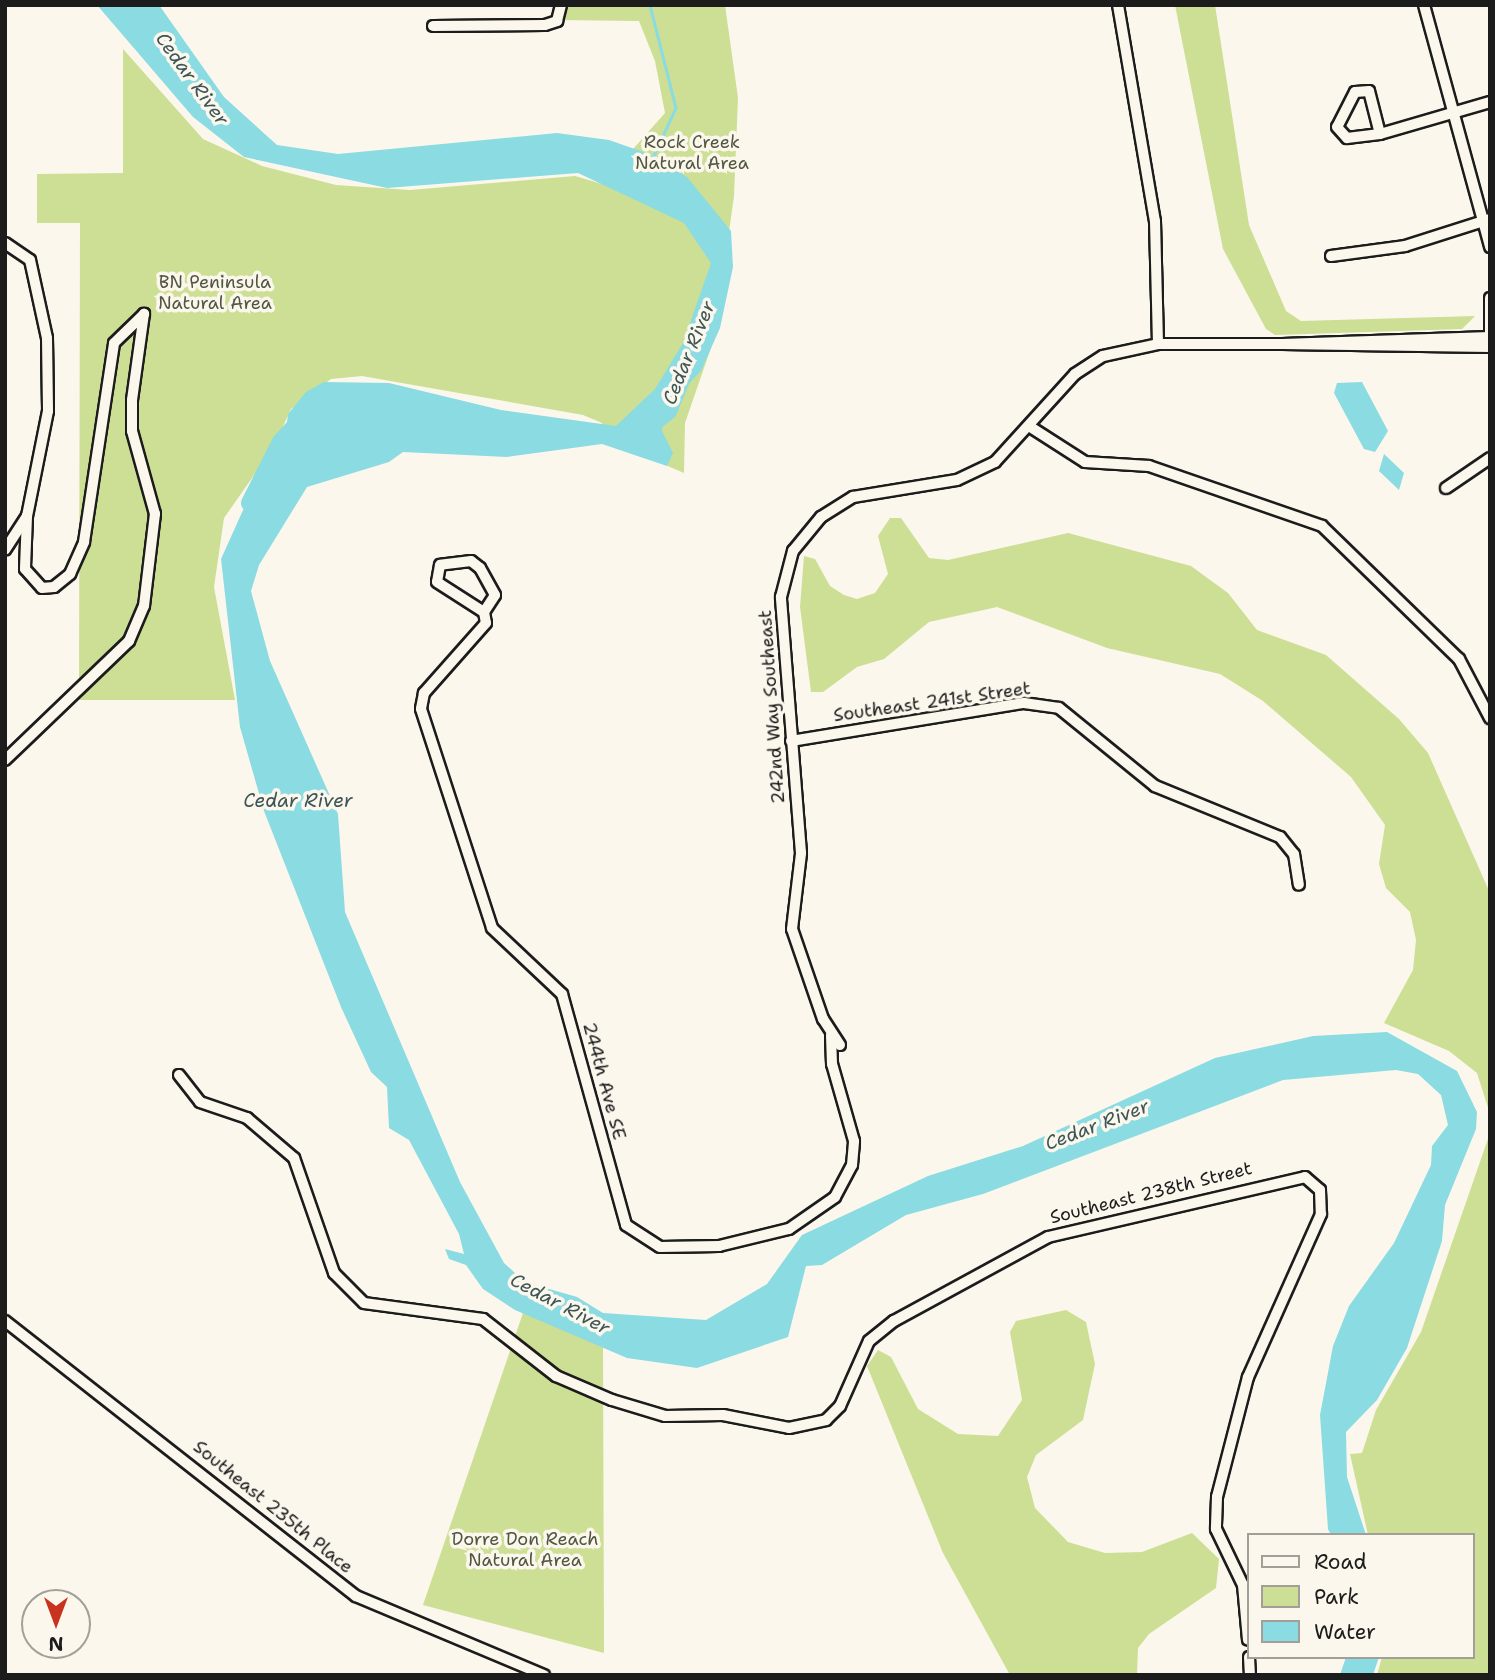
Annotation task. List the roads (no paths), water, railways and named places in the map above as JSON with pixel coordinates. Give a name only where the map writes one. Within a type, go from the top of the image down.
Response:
[{"type":"street","points":[[433,26],[557,21],[561,5]]},
{"type":"street","points":[[1118,5],[1155,221],[1158,344],[1490,347]]},
{"type":"street","points":[[1423,5],[1487,220],[1490,247]]},
{"type":"street","points":[[1380,134],[1369,91],[1355,92],[1338,134],[1380,134],[1454,115],[1490,102]]},
{"type":"street","points":[[1331,256],[1405,246],[1487,220]]},
{"type":"street","points":[[5,243],[30,260],[47,338],[48,411],[27,516],[25,569],[42,588],[54,587],[70,574],[84,542],[114,343],[144,314],[132,400],[132,431],[155,514],[144,606],[129,641],[5,760]]},
{"type":"street","points":[[1405,246],[1409,259]]},
{"type":"street","points":[[1490,298],[1490,332]]},
{"type":"street","points":[[1282,344],[1490,337]]},
{"type":"street","name":"242nd Way Southeast","points":[[840,1045],[831,1035],[792,929],[801,853],[781,597],[793,551],[807,532],[853,497],[975,474],[1032,428],[1085,366],[1116,352],[1158,344]]},
{"type":"street","points":[[1032,428],[1085,462],[1149,466],[1322,526],[1459,660],[1490,718]]},
{"type":"street","points":[[1446,488],[1490,458]]},
{"type":"street","points":[[5,550],[27,516]]},
{"type":"street","name":"244th Ave SE","points":[[484,612],[437,582],[440,565],[471,561],[480,568],[495,595],[484,612],[480,633],[424,693],[421,709],[492,928],[562,994],[626,1225],[660,1247],[719,1246],[789,1229],[835,1197],[852,1166],[854,1140],[832,1065],[831,1035]]},
{"type":"street","name":"Southeast 241st Street","points":[[791,741],[1024,703],[1059,708],[1155,786],[1280,836],[1294,854],[1299,885]]},
{"type":"street","name":"Southeast 238th Street","points":[[178,1075],[200,1102],[247,1118],[288,1151],[334,1273],[364,1303],[483,1319],[556,1376],[625,1404],[665,1416],[723,1415],[789,1428],[826,1420],[840,1406],[869,1341],[894,1321],[1048,1237],[1278,1179],[1313,1181],[1323,1200],[1321,1214],[1248,1377],[1217,1497],[1216,1529],[1243,1585],[1246,1618]]},
{"type":"street","name":"Southeast 235th Place","points":[[5,1321],[356,1596],[544,1675]]},
{"type":"water","points":[[97,5],[159,5],[224,97],[277,145],[338,154],[557,133],[609,140],[649,154],[687,177],[731,231],[733,267],[720,328],[701,371],[663,410],[662,431],[673,453],[667,466],[602,444],[507,457],[403,452],[389,462],[307,487],[259,565],[251,591],[270,661],[338,814],[345,912],[460,1182],[504,1263],[525,1282],[577,1297],[603,1313],[706,1320],[767,1284],[802,1235],[928,1176],[1023,1146],[1215,1058],[1313,1036],[1387,1032],[1457,1071],[1477,1112],[1476,1129],[1445,1205],[1442,1241],[1407,1348],[1377,1400],[1346,1432],[1347,1477],[1365,1533],[1330,1533],[1328,1529],[1320,1415],[1333,1346],[1349,1306],[1394,1243],[1431,1165],[1432,1146],[1448,1125],[1441,1095],[1418,1074],[1396,1070],[1283,1080],[983,1194],[906,1215],[822,1265],[806,1266],[788,1337],[697,1368],[627,1358],[515,1310],[483,1289],[466,1265],[449,1259],[445,1249],[464,1254],[459,1234],[409,1140],[389,1128],[387,1087],[371,1072],[341,1007],[264,811],[240,727],[221,559],[244,508],[283,456],[288,414],[306,392],[324,382],[389,383],[501,410],[616,426],[655,389],[683,343],[711,263],[684,223],[578,173],[387,188],[244,157],[193,117]]},
{"type":"water","points":[[1362,382],[1388,431],[1375,452],[1364,449],[1334,393],[1337,383]]},
{"type":"water","points":[[1384,454],[1404,473],[1399,490],[1379,471]]},
{"type":"water","points":[[1345,1659],[1378,1659],[1373,1675],[1340,1675]]},
{"type":"waterway","points":[[650,5],[676,108],[653,158]]},
{"type":"waterway","name":"Cedar River","points":[[645,429],[668,411],[684,373]]},
{"type":"waterway","name":"Cedar River","points":[[250,503],[281,442],[301,420]]},
{"type":"park label","name":"Rock Creek Natural Area","points":[[692,153]]},
{"type":"park label","name":"BN Peninsula Natural Area","points":[[215,293]]},
{"type":"park label","name":"Dorre Don Reach Natural Area","points":[[525,1550]]}]
